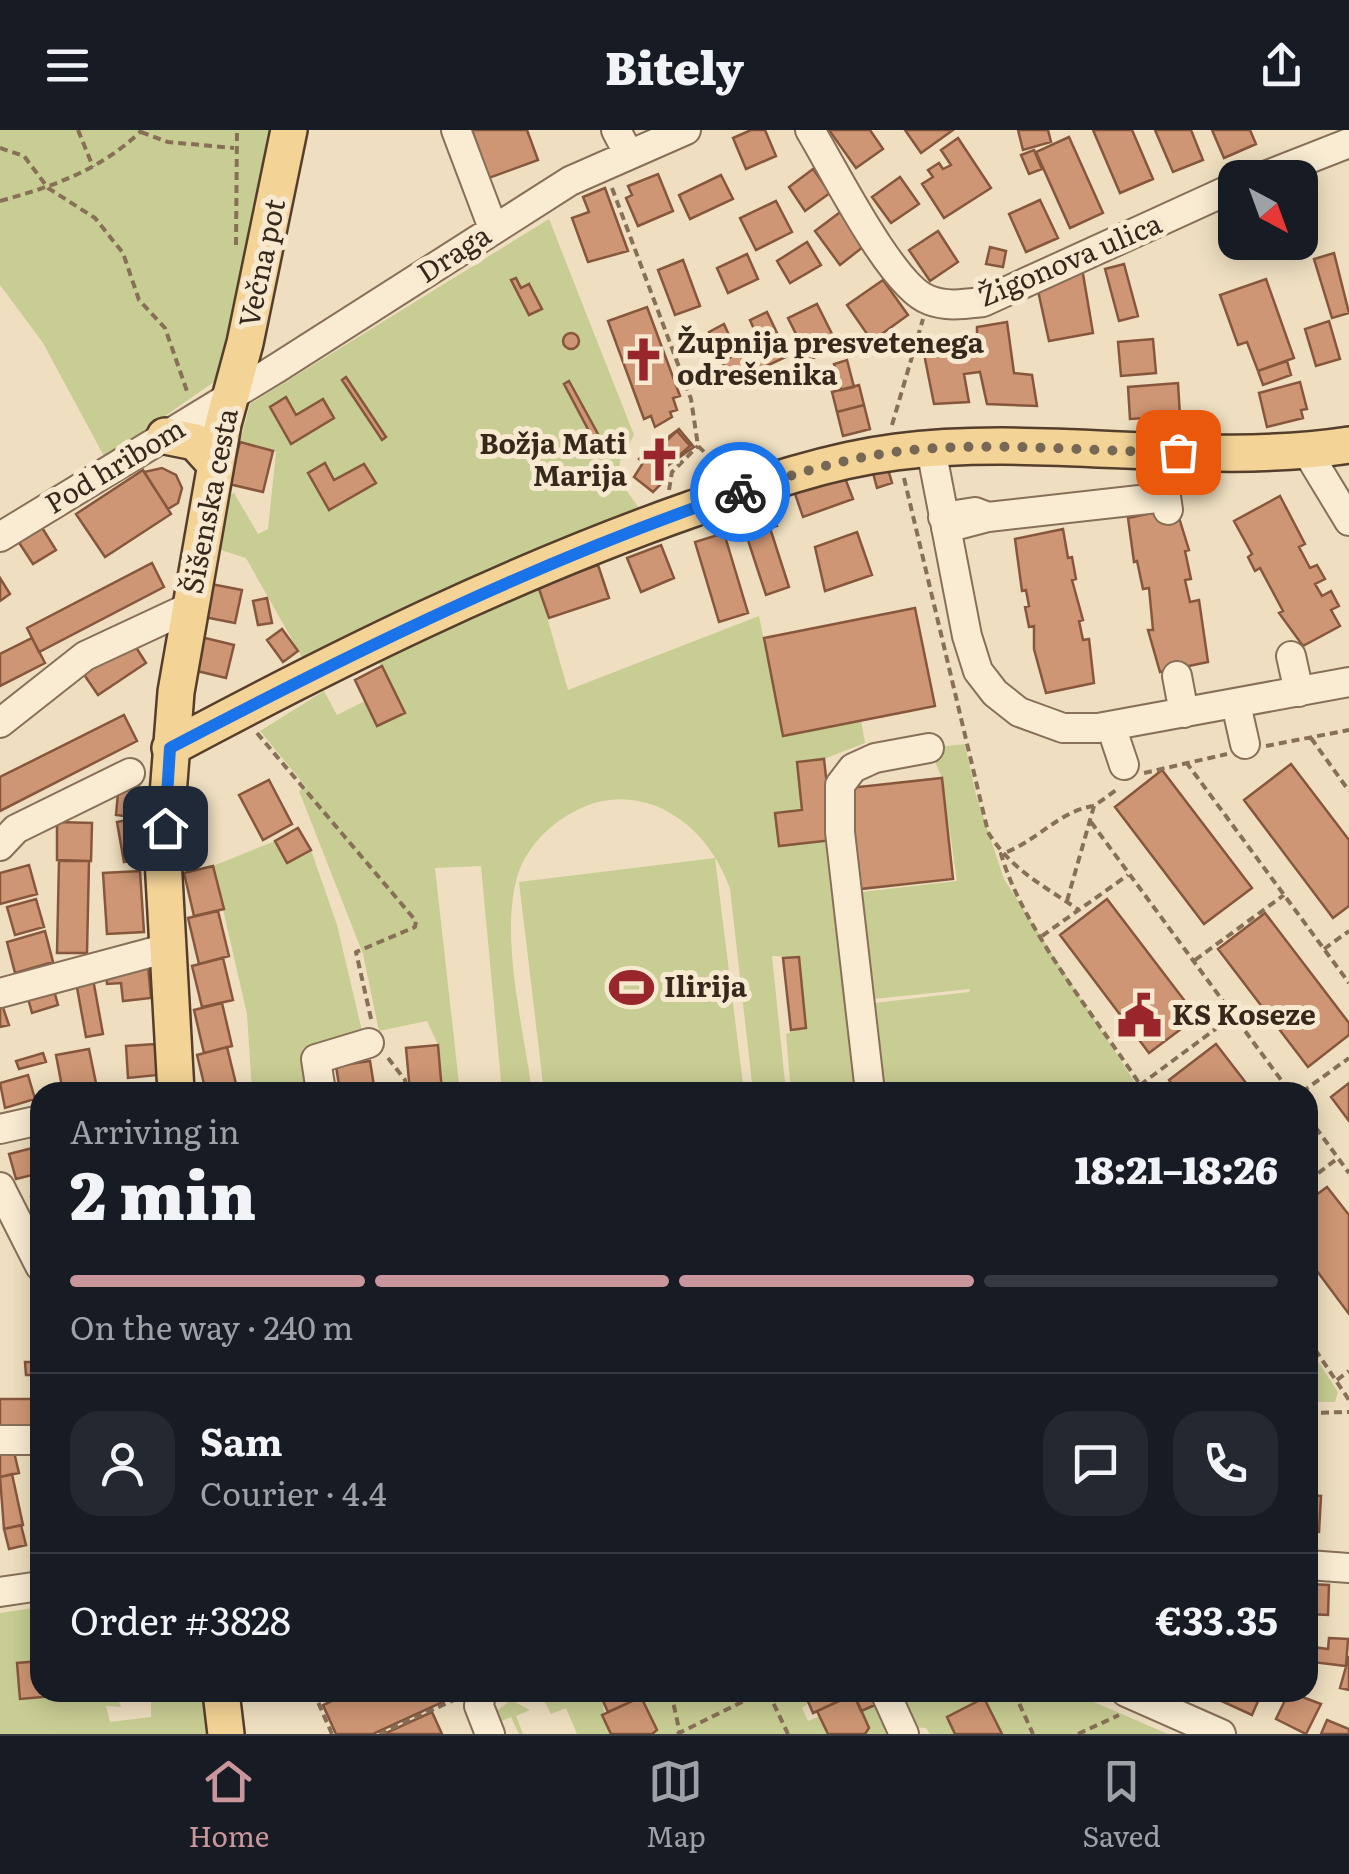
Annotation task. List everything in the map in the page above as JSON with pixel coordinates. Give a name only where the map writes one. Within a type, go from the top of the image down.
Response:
[{"type":"main road","name":"Večna pot","points":[[231,396],[289,130]]},
{"type":"main road","name":"Šišenska cesta","points":[[172,1082],[163,858],[170,748],[190,608],[231,396]]},
{"type":"main road","points":[[179,427],[215,464]]},
{"type":"main road","points":[[170,748],[453,606],[674,515],[812,468],[901,452],[1306,450],[1349,445]]},
{"type":"main road","points":[[221,1702],[226,1734]]},
{"type":"street","points":[[456,130],[492,228]]},
{"type":"street","name":"Draga","points":[[231,396],[615,150],[686,130]]},
{"type":"street","points":[[810,130],[902,282],[930,301]]},
{"type":"street","points":[[1306,160],[1349,143]]},
{"type":"street","name":"Žigonova ulica","points":[[930,301],[983,302],[1218,196]]},
{"type":"street","name":"Pod hribom","points":[[0,537],[231,396]]},
{"type":"street","points":[[1306,450],[1349,521]]},
{"type":"street","points":[[901,452],[944,523],[971,656],[995,693],[1019,712],[1063,728],[1111,726],[1349,682]]},
{"type":"street","points":[[944,523],[1166,496],[1168,510]]},
{"type":"street","name":"Šišenska cesta","points":[[0,723],[86,656],[190,608]]},
{"type":"street","points":[[1286,658],[1293,693]]},
{"type":"street","points":[[1177,676],[1184,713]]},
{"type":"street","points":[[1236,704],[1247,747]]},
{"type":"street","points":[[1111,726],[1131,773]]},
{"type":"street","points":[[869,1082],[840,832],[840,785],[853,768],[875,758],[929,748]]},
{"type":"street","points":[[0,846],[16,829],[130,773]]},
{"type":"street","points":[[0,993],[168,948]]},
{"type":"street","points":[[319,1082],[316,1059],[375,1040]]},
{"type":"street","points":[[0,1129],[30,1122]]},
{"type":"street","points":[[0,1186],[30,1246]]},
{"type":"street","points":[[0,1440],[30,1440]]},
{"type":"street","points":[[1318,1565],[1349,1568]]},
{"type":"street","points":[[0,1592],[30,1588]]},
{"type":"street","points":[[480,1702],[490,1734]]},
{"type":"street","points":[[890,1702],[904,1734]]},
{"type":"street","points":[[1131,1702],[1220,1734]]},
{"type":"path","points":[[78,130],[94,168]]},
{"type":"path","points":[[236,249],[237,130]]},
{"type":"path","points":[[0,201],[48,188],[94,168],[142,131],[168,142],[235,148]]},
{"type":"path","points":[[0,148],[24,156],[48,188],[94,218],[123,252],[138,300],[165,328],[184,373],[179,427]]},
{"type":"path","points":[[615,150],[691,399],[698,446],[740,492]]},
{"type":"path","points":[[930,301],[892,427],[878,434],[901,452],[976,796],[1008,879],[1138,1082]]},
{"type":"path","points":[[674,515],[669,488],[672,472],[698,446]]},
{"type":"path","points":[[254,729],[416,921],[415,927],[356,952],[375,1040],[405,1082]]},
{"type":"path","points":[[1067,902],[1094,806],[1131,773],[1247,747],[1349,730]]},
{"type":"path","points":[[1310,737],[1349,791]]},
{"type":"path","points":[[1186,762],[1349,983]]},
{"type":"path","points":[[1001,854],[1024,847],[1081,808],[1094,806]]},
{"type":"path","points":[[1090,820],[1283,1082]]},
{"type":"path","points":[[1001,854],[1079,910]]},
{"type":"path","points":[[1042,936],[1130,874]]},
{"type":"path","points":[[1194,962],[1284,895]]},
{"type":"path","points":[[1324,949],[1349,931]]},
{"type":"path","points":[[1144,1082],[1234,1016]]},
{"type":"path","points":[[1316,1082],[1349,1058]]},
{"type":"path","points":[[1318,1131],[1349,1173]]},
{"type":"path","points":[[1318,1173],[1338,1158]]},
{"type":"path","points":[[1318,1354],[1349,1400]]},
{"type":"path","points":[[1335,1380],[1349,1371]]},
{"type":"path","points":[[1318,1413],[1349,1412]]},
{"type":"path","points":[[318,1702],[332,1734]]},
{"type":"path","points":[[379,1734],[448,1702]]},
{"type":"path","points":[[674,1702],[679,1734],[745,1702]]},
{"type":"path","points":[[770,1702],[788,1734]]},
{"type":"path","points":[[1019,1702],[1033,1734]]},
{"type":"path","points":[[1078,1734],[1126,1702]]},
{"type":"green space","points":[[0,130],[277,130],[218,379],[105,458],[43,343],[0,285]]},
{"type":"green space","points":[[549,219],[634,435],[620,461],[618,479],[639,508],[303,659],[246,558],[218,549],[228,496],[234,493],[258,534],[268,529],[276,452],[240,442],[250,404]]},
{"type":"green space","points":[[538,586],[568,690],[759,616],[783,736],[861,721],[865,743],[824,759],[797,762],[833,840],[862,1082],[790,1082],[786,1034],[806,1027],[799,957],[772,956],[785,1082],[752,1082],[730,889],[717,861],[680,819],[656,806],[631,800],[604,801],[577,810],[541,837],[519,871],[513,895],[512,951],[530,1082],[501,1082],[481,866],[435,868],[459,1082],[441,1082],[438,1045],[427,1021],[379,1031],[363,954],[299,791],[307,788],[260,731],[324,691],[337,715],[365,701],[378,726],[404,713],[378,661]]},
{"type":"green space","points":[[965,744],[976,795],[1004,879],[1135,1082],[884,1082],[874,1003],[970,989],[874,999],[862,892],[957,881],[942,778],[929,748]]},
{"type":"green space","points":[[275,841],[287,863],[311,850],[337,925],[363,1035],[302,1049],[308,1082],[251,1082],[247,1014],[213,866]]},
{"type":"green space","name":"Ilirija","points":[[715,858],[743,1082],[543,1082],[519,882]]},
{"type":"green space","points":[[1318,1361],[1338,1392],[1335,1402],[1318,1402]]},
{"type":"green space","points":[[30,1608],[30,1662],[17,1663],[20,1699],[119,1702],[121,1707],[106,1706],[110,1722],[151,1717],[151,1702],[204,1702],[207,1734],[0,1734],[0,1613]]},
{"type":"green space","points":[[515,1702],[530,1710],[516,1716],[523,1734],[519,1734],[511,1717],[497,1723],[498,1710]]},
{"type":"green space","points":[[545,1702],[602,1702],[611,1734],[577,1734],[566,1708],[551,1714]]},
{"type":"green space","points":[[644,1702],[808,1702],[802,1708],[808,1721],[820,1716],[828,1734],[652,1734],[657,1729]]},
{"type":"green space","points":[[873,1702],[878,1702],[892,1734],[865,1734],[869,1728],[861,1711],[874,1705]]},
{"type":"green space","points":[[898,1702],[1094,1702],[1168,1734],[930,1734],[926,1728],[912,1727]]},
{"type":"building","points":[[472,130],[527,130],[538,160],[489,178]]},
{"type":"building","points":[[751,130],[765,130],[776,156],[746,169],[733,138]]},
{"type":"building","points":[[829,130],[870,130],[883,149],[856,168]]},
{"type":"building","points":[[905,130],[953,130],[921,153]]},
{"type":"building","points":[[1018,130],[1048,130],[1051,142],[1023,150]]},
{"type":"building","points":[[1093,130],[1132,130],[1153,179],[1120,193]]},
{"type":"building","points":[[1155,130],[1191,130],[1203,160],[1173,172]]},
{"type":"building","points":[[1212,130],[1250,130],[1256,144],[1224,158]]},
{"type":"building","points":[[1069,137],[1103,213],[1070,228],[1036,152]]},
{"type":"building","points":[[958,138],[991,188],[944,218],[922,184],[933,177],[928,170],[939,163],[943,169],[951,165],[941,150]]},
{"type":"building","points":[[1034,150],[1042,169],[1029,174],[1021,155]]},
{"type":"building","points":[[813,169],[830,193],[805,211],[789,187]]},
{"type":"building","points":[[658,174],[673,211],[638,226],[626,198],[632,195],[628,186]]},
{"type":"building","points":[[721,175],[733,199],[690,219],[679,195]]},
{"type":"building","points":[[900,177],[919,204],[891,223],[872,197]]},
{"type":"building","points":[[605,188],[628,251],[588,262],[572,218],[589,212],[583,197]]},
{"type":"building","points":[[1040,200],[1058,238],[1026,252],[1009,214]]},
{"type":"building","points":[[776,201],[792,232],[756,250],[740,218]]},
{"type":"building","points":[[843,210],[868,243],[840,265],[815,231]]},
{"type":"building","points":[[938,231],[958,262],[930,281],[909,250]]},
{"type":"building","points":[[807,242],[821,265],[790,283],[777,261]]},
{"type":"building","points":[[990,247],[1006,251],[1003,267],[986,264]]},
{"type":"building","points":[[1334,253],[1349,313],[1332,318],[1314,260]]},
{"type":"building","points":[[747,254],[758,279],[728,293],[717,268]]},
{"type":"building","points":[[683,260],[700,306],[675,315],[658,270]]},
{"type":"building","points":[[1124,264],[1138,316],[1119,321],[1105,269]]},
{"type":"building","points":[[1082,268],[1093,333],[1049,341],[1037,286]]},
{"type":"building","points":[[516,278],[521,288],[529,284],[542,309],[529,315],[511,280]]},
{"type":"building","points":[[1266,279],[1294,358],[1258,371],[1247,342],[1238,345],[1220,295]]},
{"type":"building","points":[[883,280],[908,315],[872,341],[847,305]]},
{"type":"building","points":[[817,304],[838,346],[809,360],[788,318]]},
{"type":"building","name":"Župnija presvetenega odrešenika","points":[[647,307],[680,396],[673,398],[677,410],[670,412],[672,417],[655,427],[651,416],[644,419],[608,321]]},
{"type":"building","points":[[767,312],[788,356],[732,382],[722,361],[760,343],[750,320]]},
{"type":"building","points":[[1329,321],[1340,359],[1316,366],[1305,329]]},
{"type":"building","points":[[1007,322],[1014,373],[1032,375],[1037,406],[987,404],[980,372],[964,374],[969,402],[934,404],[925,359],[926,342],[954,338],[957,353],[977,350],[977,327]]},
{"type":"building","points":[[724,324],[729,335],[719,339],[723,346],[732,342],[737,354],[722,361],[709,332]]},
{"type":"building","points":[[571,333],[579,341],[571,349],[563,341]]},
{"type":"building","points":[[1153,339],[1156,373],[1121,376],[1118,342]]},
{"type":"building","points":[[847,360],[854,387],[841,390],[834,364]]},
{"type":"building","points":[[1287,361],[1291,375],[1263,385],[1258,371]]},
{"type":"building","points":[[346,377],[386,437],[382,440],[342,380]]},
{"type":"building","points":[[569,381],[604,445],[598,448],[564,384]]},
{"type":"building","points":[[1300,382],[1307,409],[1301,410],[1303,418],[1267,427],[1259,393]]},
{"type":"building","points":[[1178,383],[1180,416],[1130,419],[1128,387]]},
{"type":"building","points":[[859,385],[864,405],[837,412],[832,392]]},
{"type":"building","points":[[286,397],[296,415],[323,399],[334,418],[291,444],[270,407]]},
{"type":"building","points":[[864,405],[870,429],[843,436],[837,412]]},
{"type":"building","name":"Božja Mati Marija","points":[[679,429],[694,447],[663,469],[666,472],[659,478],[663,482],[653,492],[634,477],[643,463],[639,459]]},
{"type":"building","points":[[677,431],[690,446],[676,458],[663,444]]},
{"type":"building","points":[[240,442],[273,451],[263,492],[229,484]]},
{"type":"building","points":[[325,463],[334,480],[364,464],[376,483],[329,510],[308,473]]},
{"type":"building","points":[[162,468],[176,475],[182,488],[178,503],[168,509],[144,472]]},
{"type":"building","points":[[888,469],[892,483],[877,488],[873,473]]},
{"type":"building","points":[[143,470],[171,514],[105,557],[76,514]]},
{"type":"building","points":[[842,470],[853,499],[803,517],[793,488]]},
{"type":"building","points":[[1280,496],[1305,544],[1299,547],[1310,568],[1317,565],[1325,579],[1315,584],[1322,596],[1331,591],[1339,606],[1331,610],[1340,626],[1303,646],[1279,613],[1283,611],[1260,568],[1255,571],[1248,557],[1252,554],[1234,521]]},
{"type":"building","points":[[1176,508],[1189,550],[1185,551],[1191,579],[1185,580],[1190,602],[1199,600],[1208,662],[1160,672],[1148,630],[1153,630],[1149,588],[1143,589],[1137,561],[1134,562],[1128,518]]},
{"type":"building","points":[[774,515],[777,526],[770,528],[789,587],[766,595],[743,525]]},
{"type":"building","points":[[41,526],[56,550],[33,564],[18,541]]},
{"type":"building","points":[[1063,529],[1076,579],[1072,580],[1083,620],[1079,621],[1083,640],[1089,639],[1094,683],[1046,693],[1034,649],[1034,626],[1029,627],[1025,607],[1029,606],[1026,590],[1022,591],[1015,539]]},
{"type":"building","points":[[857,532],[872,575],[825,591],[815,547]]},
{"type":"building","points":[[724,533],[748,613],[719,622],[695,542]]},
{"type":"building","points":[[661,545],[674,578],[641,592],[627,558]]},
{"type":"building","points":[[152,563],[164,587],[39,652],[27,628]]},
{"type":"building","points":[[598,565],[609,598],[549,618],[538,586]]},
{"type":"building","points":[[0,578],[10,594],[0,601]]},
{"type":"building","points":[[211,584],[242,590],[235,623],[204,617]]},
{"type":"building","points":[[267,598],[272,623],[258,625],[253,601]]},
{"type":"building","points":[[915,608],[935,706],[783,736],[764,638]]},
{"type":"building","points":[[282,629],[298,651],[283,662],[267,640]]},
{"type":"building","points":[[201,637],[234,645],[226,678],[193,670]]},
{"type":"building","points":[[32,638],[45,663],[0,686],[0,654]]},
{"type":"building","points":[[132,641],[146,663],[98,695],[83,673]]},
{"type":"building","points":[[382,666],[405,713],[377,726],[355,680]]},
{"type":"building","points":[[124,715],[137,741],[0,811],[0,777]]},
{"type":"building","points":[[824,759],[833,840],[779,846],[775,813],[802,810],[797,762]]},
{"type":"building","points":[[1291,764],[1349,840],[1349,906],[1333,918],[1244,800]]},
{"type":"building","points":[[1162,770],[1252,888],[1204,924],[1115,807]]},
{"type":"building","points":[[942,778],[953,879],[860,889],[849,788]]},
{"type":"building","points":[[269,780],[292,824],[263,840],[239,795]]},
{"type":"building","points":[[139,787],[140,818],[116,815],[118,793]]},
{"type":"building","points":[[133,819],[139,860],[124,862],[117,822]]},
{"type":"building","points":[[57,822],[92,823],[91,861],[57,860]]},
{"type":"building","points":[[298,828],[311,850],[287,863],[275,841]]},
{"type":"building","points":[[59,861],[89,861],[87,953],[57,953]]},
{"type":"building","points":[[29,865],[37,894],[0,904],[0,873]]},
{"type":"building","points":[[213,866],[224,909],[194,916],[184,873]]},
{"type":"building","points":[[140,871],[144,932],[107,934],[103,873]]},
{"type":"building","points":[[36,899],[44,927],[15,935],[7,907]]},
{"type":"building","points":[[1107,899],[1197,1017],[1149,1053],[1060,935]]},
{"type":"building","points":[[218,911],[229,956],[199,964],[188,918]]},
{"type":"building","points":[[1265,913],[1349,1023],[1349,1035],[1308,1067],[1218,949]]},
{"type":"building","points":[[45,931],[53,962],[15,973],[7,942]]},
{"type":"building","points":[[799,957],[806,1028],[791,1030],[783,958]]},
{"type":"building","points":[[223,958],[233,1000],[202,1007],[192,966]]},
{"type":"building","points":[[148,966],[151,998],[123,1001],[121,983],[107,984],[106,970]]},
{"type":"building","points":[[93,979],[103,1034],[86,1037],[76,982]]},
{"type":"building","points":[[52,983],[58,1005],[32,1013],[26,991]]},
{"type":"building","points":[[0,999],[9,1025],[0,1027]]},
{"type":"building","points":[[222,1003],[232,1046],[204,1053],[194,1010]]},
{"type":"building","points":[[155,1044],[158,1075],[128,1078],[126,1046]]},
{"type":"building","points":[[1216,1044],[1245,1082],[1170,1082]]},
{"type":"building","points":[[438,1045],[441,1082],[409,1082],[406,1048]]},
{"type":"building","points":[[227,1047],[236,1082],[204,1082],[197,1055]]},
{"type":"building","points":[[89,1049],[96,1082],[61,1082],[56,1055]]},
{"type":"building","points":[[43,1053],[46,1062],[19,1069],[16,1061]]},
{"type":"building","points":[[370,1061],[373,1082],[339,1082],[336,1066]]},
{"type":"building","points":[[28,1075],[30,1100],[5,1108],[0,1083]]},
{"type":"building","points":[[1349,1083],[1349,1121],[1331,1097]]},
{"type":"building","points":[[30,1149],[30,1176],[16,1179],[9,1154]]},
{"type":"building","points":[[1327,1187],[1349,1215],[1349,1314],[1318,1272],[1318,1194]]},
{"type":"building","points":[[0,1399],[30,1399],[30,1437],[0,1436]]},
{"type":"building","points":[[14,1452],[19,1473],[0,1477],[0,1455]]},
{"type":"building","points":[[12,1474],[23,1525],[4,1529],[0,1477]]},
{"type":"building","points":[[1318,1496],[1321,1496],[1318,1532]]},
{"type":"building","points":[[21,1525],[26,1545],[9,1549],[4,1529]]},
{"type":"building","points":[[1318,1584],[1329,1585],[1328,1615],[1318,1614]]},
{"type":"building","points":[[1329,1638],[1348,1639],[1346,1666],[1318,1663],[1318,1648],[1328,1649]]},
{"type":"building","points":[[1349,1656],[1349,1690],[1340,1688]]},
{"type":"building","points":[[30,1662],[30,1698],[20,1699],[17,1663]]},
{"type":"building","points":[[443,1702],[373,1734],[336,1734],[323,1705]]},
{"type":"building","points":[[604,1702],[630,1702],[608,1712]]},
{"type":"building","points":[[630,1702],[643,1702],[657,1730],[652,1734],[611,1734],[602,1715]]},
{"type":"building","points":[[808,1702],[837,1702],[813,1713]]},
{"type":"building","points":[[837,1702],[858,1702],[869,1728],[865,1734],[828,1734],[817,1711]]},
{"type":"building","points":[[857,1702],[874,1702],[875,1705],[861,1711]]},
{"type":"building","points":[[976,1702],[986,1702],[1002,1734],[955,1734],[947,1717]]},
{"type":"building","points":[[1224,1702],[1258,1702],[1252,1715]]},
{"type":"building","points":[[1284,1702],[1321,1704],[1306,1734],[1276,1719]]},
{"type":"building","points":[[432,1712],[442,1734],[384,1734]]},
{"type":"building","points":[[1327,1720],[1349,1729],[1349,1734],[1321,1734]]},
{"type":"way so far","points":[[740,492],[812,468],[897,452],[964,448],[1178,452]]},
{"type":"place","name":"Župnija presvetenega odrešenika","points":[[644,359]]},
{"type":"place","name":"Božja Mati Marija","points":[[660,460]]},
{"type":"place","name":"Ilirija","points":[[631,987]]},
{"type":"place","name":"KS Koseze","points":[[1139,1015]]},
{"type":"route","points":[[165,828],[170,748],[453,606],[633,530],[740,492]]}]
